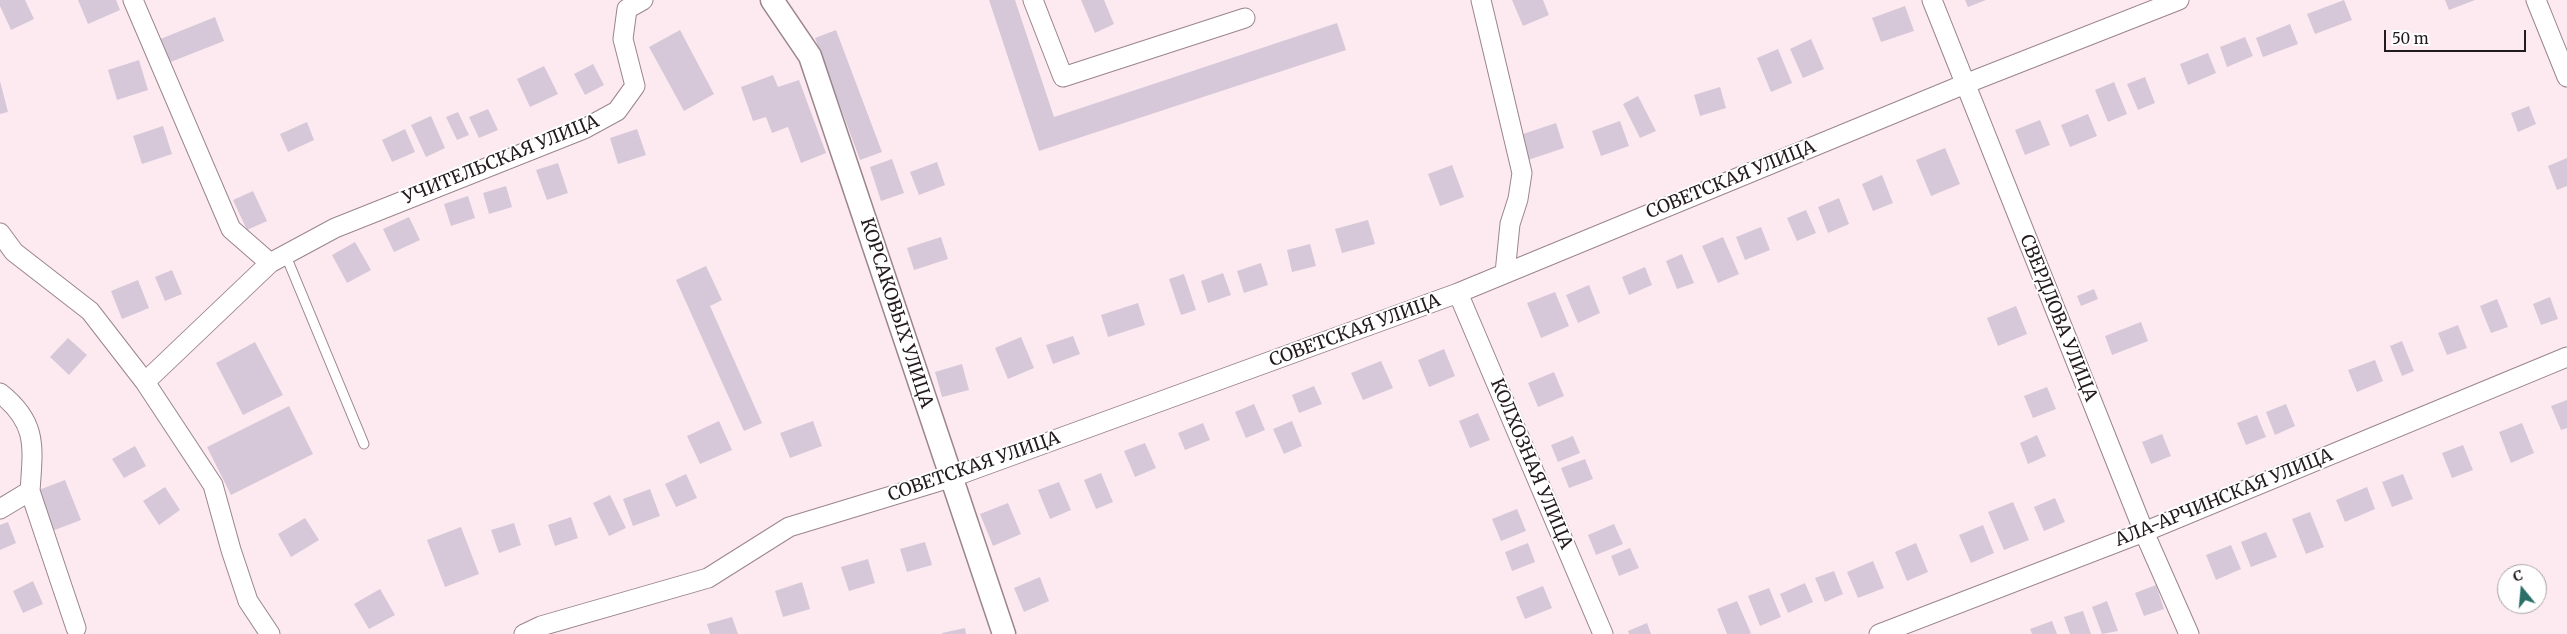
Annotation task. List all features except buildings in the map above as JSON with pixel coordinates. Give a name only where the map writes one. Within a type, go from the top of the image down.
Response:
[{"type":"street","points":[[133,0],[231,229],[278,260]]},
{"type":"street","name":"УЧИТЕЛЬСКАЯ УЛИЦА","points":[[145,382],[278,260],[335,228],[584,129],[617,111],[635,86],[624,40],[627,9],[644,0]]},
{"type":"street","name":"КОРСАКОВЫХ УЛИЦА","points":[[772,0],[810,56],[950,478],[1004,634]]},
{"type":"street","points":[[1033,0],[1064,77],[1245,18]]},
{"type":"street","points":[[1481,0],[1522,173],[1518,199],[1510,224],[1505,273]]},
{"type":"street","name":"СВЕРДЛОВА УЛИЦА","points":[[1932,0],[2144,532],[2189,634]]},
{"type":"street","name":"СОВЕТСКАЯ УЛИЦА","points":[[524,634],[541,626],[708,578],[790,527],[950,478],[1458,294],[1964,84],[2179,0]]},
{"type":"street","points":[[2536,0],[2567,77]]},
{"type":"street","points":[[0,233],[14,252],[90,311],[145,382],[213,485],[230,550],[248,601],[270,634]]},
{"type":"street","name":"КОЛХОЗНАЯ УЛИЦА","points":[[1458,294],[1604,634]]},
{"type":"street","name":"АЛА-АРЧИНСКАЯ УЛИЦА","points":[[1879,634],[2144,532],[2567,358]]},
{"type":"street","points":[[0,393],[17,406],[34,442],[30,491],[76,628]]},
{"type":"street","points":[[0,509],[30,491]]},
{"type":"lane","points":[[278,260],[364,444]]}]
